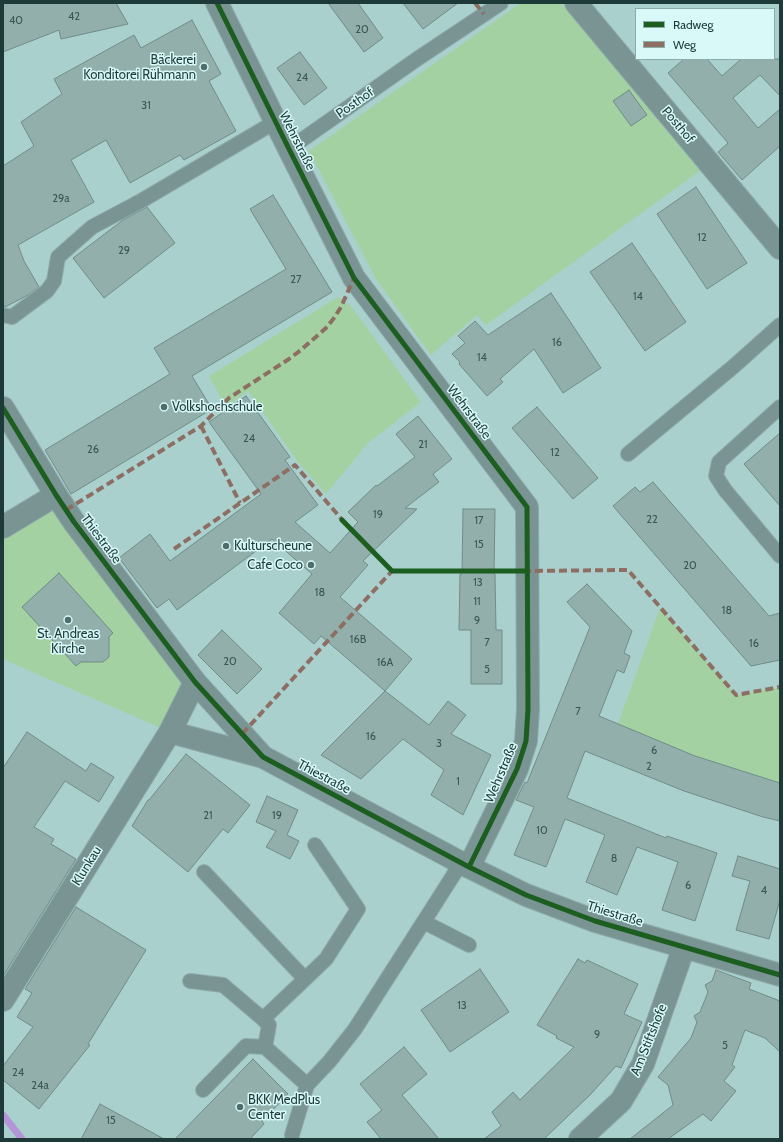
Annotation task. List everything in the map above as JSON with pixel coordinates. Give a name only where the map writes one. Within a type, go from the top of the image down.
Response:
[{"type":"street","name":"Wehrstraße","points":[[218,3],[275,122],[354,278],[527,506],[528,709],[526,741],[517,769],[465,865]]},
{"type":"street","name":"Posthof","points":[[576,3],[780,248]]},
{"type":"street","name":"Thiestraße","points":[[3,408],[74,522],[195,682],[262,757],[465,865],[526,895],[595,920],[780,975]]},
{"type":"street","points":[[3,527],[56,495]]},
{"type":"street","name":"Klunkau","points":[[3,1000],[170,732],[195,682]]},
{"type":"street","points":[[170,732],[262,757]]},
{"type":"street","name":"Am Stiftshofe","points":[[580,1139],[621,1101],[643,1064],[684,947]]},
{"type":"lane","name":"Posthof","points":[[289,149],[417,59],[501,3]]},
{"type":"lane","points":[[3,315],[12,317],[48,291],[54,281],[58,257],[92,227],[141,201],[275,122]]},
{"type":"lane","points":[[628,454],[733,367],[780,325]]},
{"type":"lane","points":[[780,408],[719,462],[716,476],[725,490],[780,556]]},
{"type":"lane","points":[[263,1019],[326,960],[358,909],[316,845]]},
{"type":"lane","points":[[292,1135],[307,1085],[329,1062],[355,1029],[424,922],[465,865]]},
{"type":"lane","points":[[204,872],[305,979]]},
{"type":"lane","points":[[424,922],[469,945]]},
{"type":"lane","points":[[190,981],[224,985],[263,1019],[269,1025],[265,1048]]},
{"type":"lane","points":[[203,1090],[246,1046],[265,1048],[307,1085]]},
{"type":"green space","points":[[521,3],[561,3],[700,171],[486,325],[477,315],[431,355],[376,279],[309,151]]},
{"type":"green space","points":[[338,297],[350,305],[421,402],[368,443],[326,494],[298,462],[248,391],[226,407],[209,376]]},
{"type":"green space","points":[[56,495],[195,682],[170,732],[5,660],[3,656],[3,527]]},
{"type":"green space","points":[[660,608],[736,695],[780,687],[780,783],[695,756],[618,724]]},
{"type":"building","points":[[3,3],[116,3],[128,24],[61,39],[59,30],[3,52]]},
{"type":"building","points":[[328,3],[358,3],[383,38],[364,52]]},
{"type":"building","points":[[403,3],[458,3],[423,29]]},
{"type":"building","points":[[192,20],[221,74],[209,81],[236,131],[184,160],[180,155],[130,183],[106,140],[71,160],[94,202],[18,245],[24,261],[39,287],[28,295],[3,307],[3,166],[34,146],[21,122],[62,94],[54,79],[134,35],[141,48]]},
{"type":"building","points":[[300,52],[327,88],[304,105],[277,68]]},
{"type":"building","points":[[780,59],[780,96],[760,75],[733,98],[758,128],[780,109],[780,146],[742,180],[718,152],[728,143],[668,73],[683,60],[708,60],[722,76],[740,60]]},
{"type":"building","points":[[629,90],[647,115],[631,126],[613,101]]},
{"type":"building","points":[[696,187],[747,263],[707,289],[657,214]]},
{"type":"building","points":[[273,195],[332,292],[192,376],[212,409],[71,494],[45,450],[170,374],[154,348],[286,269],[250,209]]},
{"type":"building","points":[[147,207],[175,243],[104,298],[73,258],[123,220]]},
{"type":"building","points":[[632,243],[686,322],[645,351],[590,272]]},
{"type":"building","points":[[551,293],[601,368],[563,393],[534,349],[500,379],[503,382],[487,396],[452,354],[465,343],[458,336],[475,321],[488,335]]},
{"type":"building","points":[[246,396],[290,457],[285,460],[318,505],[295,522],[330,553],[358,522],[348,512],[376,485],[377,486],[415,457],[396,434],[418,416],[452,459],[433,474],[439,482],[405,508],[417,509],[363,561],[368,565],[340,597],[412,659],[385,691],[321,636],[314,644],[279,613],[312,574],[272,539],[177,610],[169,599],[157,608],[119,558],[150,534],[170,561],[261,494],[209,422]]},
{"type":"building","points":[[537,407],[598,478],[573,499],[512,428]]},
{"type":"building","points":[[780,433],[780,506],[744,464]]},
{"type":"building","points":[[653,482],[769,616],[780,613],[780,660],[751,666],[613,506],[635,487],[640,492]]},
{"type":"building","points":[[463,509],[495,509],[494,574],[496,630],[502,630],[502,684],[471,684],[471,630],[459,630]]},
{"type":"building","name":"St. Andreas Kirche","points":[[59,573],[113,633],[109,637],[109,657],[103,662],[81,662],[76,666],[22,607]]},
{"type":"building","points":[[587,584],[632,631],[624,653],[630,656],[624,673],[617,670],[599,716],[695,756],[780,783],[780,821],[763,817],[684,791],[585,751],[567,798],[666,838],[667,836],[717,853],[695,921],[662,910],[678,862],[637,847],[617,895],[586,882],[605,835],[565,819],[546,867],[514,855],[534,807],[516,800],[525,782],[527,783],[590,627],[567,602]]},
{"type":"building","points":[[222,630],[262,669],[237,694],[198,655]]},
{"type":"building","points":[[385,691],[429,725],[448,701],[466,715],[451,734],[491,755],[463,815],[431,795],[444,770],[403,739],[361,779],[321,755]]},
{"type":"building","points":[[27,732],[86,771],[91,763],[114,777],[99,802],[65,781],[34,827],[54,839],[51,844],[76,859],[3,976],[3,768]]},
{"type":"building","points":[[186,754],[250,805],[228,833],[223,829],[188,872],[132,826],[148,800]]},
{"type":"building","points":[[267,796],[298,810],[287,835],[299,841],[290,859],[266,847],[276,831],[256,822]]},
{"type":"building","points":[[738,856],[780,869],[780,900],[769,939],[736,930],[750,881],[732,876]]},
{"type":"building","points":[[76,907],[146,950],[88,1044],[90,1045],[39,1109],[3,1080],[3,1066],[33,1027],[17,1017],[32,993],[25,989]]},
{"type":"building","points":[[578,959],[585,963],[587,960],[638,984],[624,1014],[642,1022],[621,1068],[616,1066],[591,1094],[544,1139],[484,1139],[501,1126],[492,1112],[513,1092],[520,1100],[574,1047],[556,1038],[557,1036],[537,1025]]},
{"type":"building","points":[[480,969],[509,1012],[450,1052],[421,1010]]},
{"type":"building","points":[[716,970],[751,983],[749,989],[780,1001],[780,1052],[765,1038],[745,1030],[732,1065],[735,1067],[724,1081],[736,1091],[711,1121],[703,1114],[668,1139],[630,1139],[673,1105],[668,1085],[658,1077],[691,1038],[697,1022],[694,1016],[700,1012],[708,992],[705,985],[712,981]]},
{"type":"building","points":[[404,1047],[427,1074],[402,1095],[439,1139],[381,1139],[367,1122],[382,1110],[360,1084]]},
{"type":"building","name":"BKK MedPlus Center","points":[[253,1059],[288,1094],[262,1121],[264,1124],[250,1139],[175,1139]]},
{"type":"building","points":[[100,1104],[164,1139],[81,1139]]},
{"type":"waterway","points":[[3,1115],[22,1139]]},
{"type":"marked path","points":[[475,3],[484,14]]},
{"type":"marked path","points":[[66,510],[201,426],[229,398],[301,350],[326,328],[334,318],[341,307],[354,278]]},
{"type":"marked path","points":[[201,426],[240,503]]},
{"type":"marked path","points":[[174,549],[295,465],[344,522]]},
{"type":"marked path","points":[[523,571],[628,570],[736,695],[780,687]]},
{"type":"marked path","points":[[242,734],[392,571]]},
{"type":"cycle path","points":[[217,3],[354,278],[527,507],[528,709],[526,741],[517,769],[469,867]]},
{"type":"cycle path","points":[[3,408],[74,522],[195,682],[263,757],[469,867],[526,895],[595,921],[780,975]]},
{"type":"cycle path","points":[[342,520],[392,571],[526,571]]},
{"type":"place","name":"Bäckerei Konditorei Rühmann","points":[[204,67]]},
{"type":"place","name":"Volkshochschule","points":[[164,407]]},
{"type":"place","name":"Kulturscheune","points":[[226,546]]},
{"type":"place","name":"Cafe Coco","points":[[311,565]]},
{"type":"place","name":"St. Andreas Kirche","points":[[68,620]]},
{"type":"place","name":"BKK MedPlus Center","points":[[240,1107]]}]
